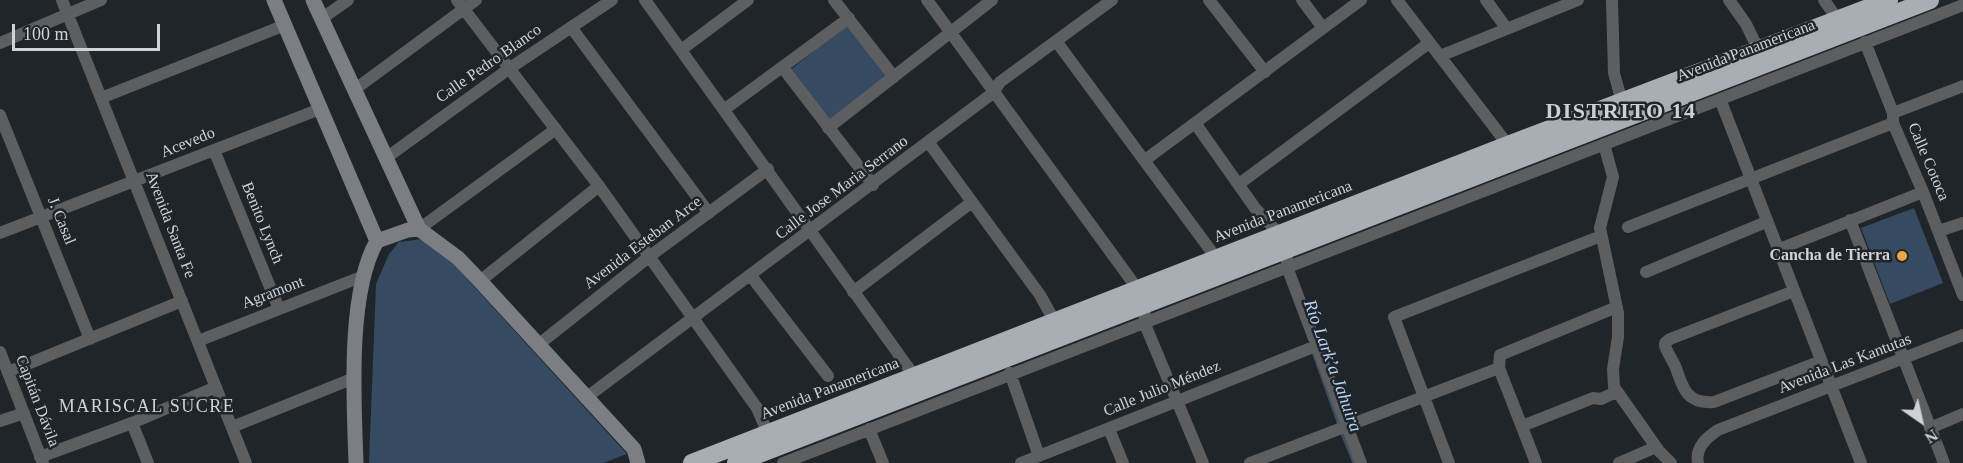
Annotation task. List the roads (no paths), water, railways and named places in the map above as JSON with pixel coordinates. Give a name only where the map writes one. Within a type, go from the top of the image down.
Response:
[{"type":"highway","name":"Avenida Panamericana","points":[[692,463],[1055,322],[1143,305],[1217,259],[1285,250],[1508,145],[1889,0]]},
{"type":"highway","name":"Avenida Panamericana","points":[[736,463],[1930,0]]},
{"type":"street","name":"Avenida Santa Fe","points":[[62,0],[246,463]]},
{"type":"street","points":[[0,43],[101,0]]},
{"type":"street","points":[[274,0],[377,241]]},
{"type":"street","points":[[313,0],[419,229],[458,258],[480,281],[634,449],[638,463]]},
{"type":"street","points":[[321,19],[348,0]]},
{"type":"street","points":[[354,90],[460,4],[476,0]]},
{"type":"street","name":"Calle Pedro Blanco","points":[[386,158],[510,68],[612,0]]},
{"type":"street","points":[[645,0],[915,377]]},
{"type":"street","points":[[681,50],[748,0]]},
{"type":"street","points":[[834,0],[894,77]]},
{"type":"street","points":[[927,0],[1143,305],[1203,463]]},
{"type":"street","points":[[828,128],[992,0]]},
{"type":"street","name":"Calle Jose Maria Serrano","points":[[587,397],[929,143],[993,93],[1000,82],[1112,0]]},
{"type":"street","points":[[1209,0],[1265,72]]},
{"type":"street","points":[[1302,0],[1323,28]]},
{"type":"street","points":[[1145,160],[1360,0]]},
{"type":"street","points":[[1397,0],[1508,145]]},
{"type":"street","points":[[1486,0],[1507,29]]},
{"type":"street","points":[[1440,56],[1578,0]]},
{"type":"street","points":[[1612,0],[1614,73],[1622,102]]},
{"type":"street","points":[[1729,0],[1746,24],[1759,51]]},
{"type":"street","points":[[1824,0],[1838,20]]},
{"type":"street","points":[[460,4],[650,256],[757,408],[768,434]]},
{"type":"street","name":"Avenida Panamericana","points":[[1285,250],[1604,144],[1963,5]]},
{"type":"street","points":[[725,109],[849,18]]},
{"type":"street","points":[[101,98],[285,25]]},
{"type":"street","points":[[571,27],[709,213]]},
{"type":"street","points":[[1056,41],[1217,259]]},
{"type":"street","name":"Calle Cotoca","points":[[1865,42],[1963,295]]},
{"type":"street","points":[[1239,184],[1429,43]]},
{"type":"street","points":[[783,68],[873,185]]},
{"type":"street","points":[[1629,227],[1963,87]]},
{"type":"street","points":[[1720,99],[1858,462]]},
{"type":"street","name":"Acevedo","points":[[0,233],[320,109]]},
{"type":"street","name":"J. Casal","points":[[0,115],[90,339]]},
{"type":"street","points":[[1195,123],[1285,250],[1316,346],[1361,463]]},
{"type":"street","points":[[356,463],[354,378],[361,277],[377,241],[408,230],[419,229],[556,129]]},
{"type":"street","points":[[929,143],[1040,295],[1055,322]]},
{"type":"street","points":[[1604,144],[1613,177],[1602,217],[1601,236],[1617,307],[1618,337],[1612,378],[1616,392],[1642,424],[1656,447],[1671,463]]},
{"type":"street","name":"Benito Lynch","points":[[214,150],[279,309]]},
{"type":"street","name":"Avenida Esteban Arce","points":[[538,345],[650,256],[768,169]]},
{"type":"street","points":[[480,281],[599,186]]},
{"type":"street","points":[[1777,250],[1923,192]]},
{"type":"street","points":[[854,292],[972,202]]},
{"type":"street","points":[[1850,220],[1944,463]]},
{"type":"street","points":[[1646,272],[1766,222]]},
{"type":"street","points":[[1939,231],[1963,223]]},
{"type":"street","points":[[1449,463],[1394,317],[1601,236]]},
{"type":"street","points":[[751,276],[828,375]]},
{"type":"street","name":"Agramont","points":[[198,341],[361,277]]},
{"type":"street","points":[[1794,291],[1670,339],[1665,346],[1684,392],[1690,399],[1705,403],[1714,402],[1821,361]]},
{"type":"street","points":[[8,372],[182,301]]},
{"type":"street","name":"Avenida Panamericana","points":[[783,463],[804,459],[869,429],[1010,373],[1143,305]]},
{"type":"street","points":[[1536,463],[1499,368],[1500,355],[1617,307]]},
{"type":"street","name":"Avenida Las Kantutas","points":[[1698,463],[1698,451],[1709,435],[1963,335]]},
{"type":"street","name":"Calle Julio Méndez","points":[[1021,463],[1316,346]]},
{"type":"street","name":"Capitán Dávila","points":[[0,352],[41,460]]},
{"type":"street","points":[[1250,463],[1423,395],[1499,368]]},
{"type":"street","points":[[1010,373],[1039,456]]},
{"type":"street","points":[[232,428],[354,378]]},
{"type":"street","points":[[41,460],[216,387]]},
{"type":"street","points":[[1522,426],[1593,398],[1601,399],[1616,392]]},
{"type":"street","points":[[0,421],[24,413]]},
{"type":"street","points":[[1930,428],[1963,414]]},
{"type":"street","points":[[132,423],[148,463]]},
{"type":"street","points":[[869,429],[883,463]]},
{"type":"street","points":[[1109,429],[1123,463]]},
{"type":"street","points":[[1619,463],[1656,447]]},
{"type":"street","points":[[1280,451],[1285,463]]},
{"type":"waterway","name":"Río Lark’a Jahuira","points":[[1313,352],[1339,425]]},
{"type":"waterway","name":"Río Lark’a Jahuira","points":[[1341,431],[1354,463]]},
{"type":"place","name":"Cancha de Tierra","points":[[1902,256]]},
{"type":"district","name":"DISTRITO 14","points":[[1621,112]]},
{"type":"district","name":"MARISCAL SUCRE","points":[[147,407]]}]
